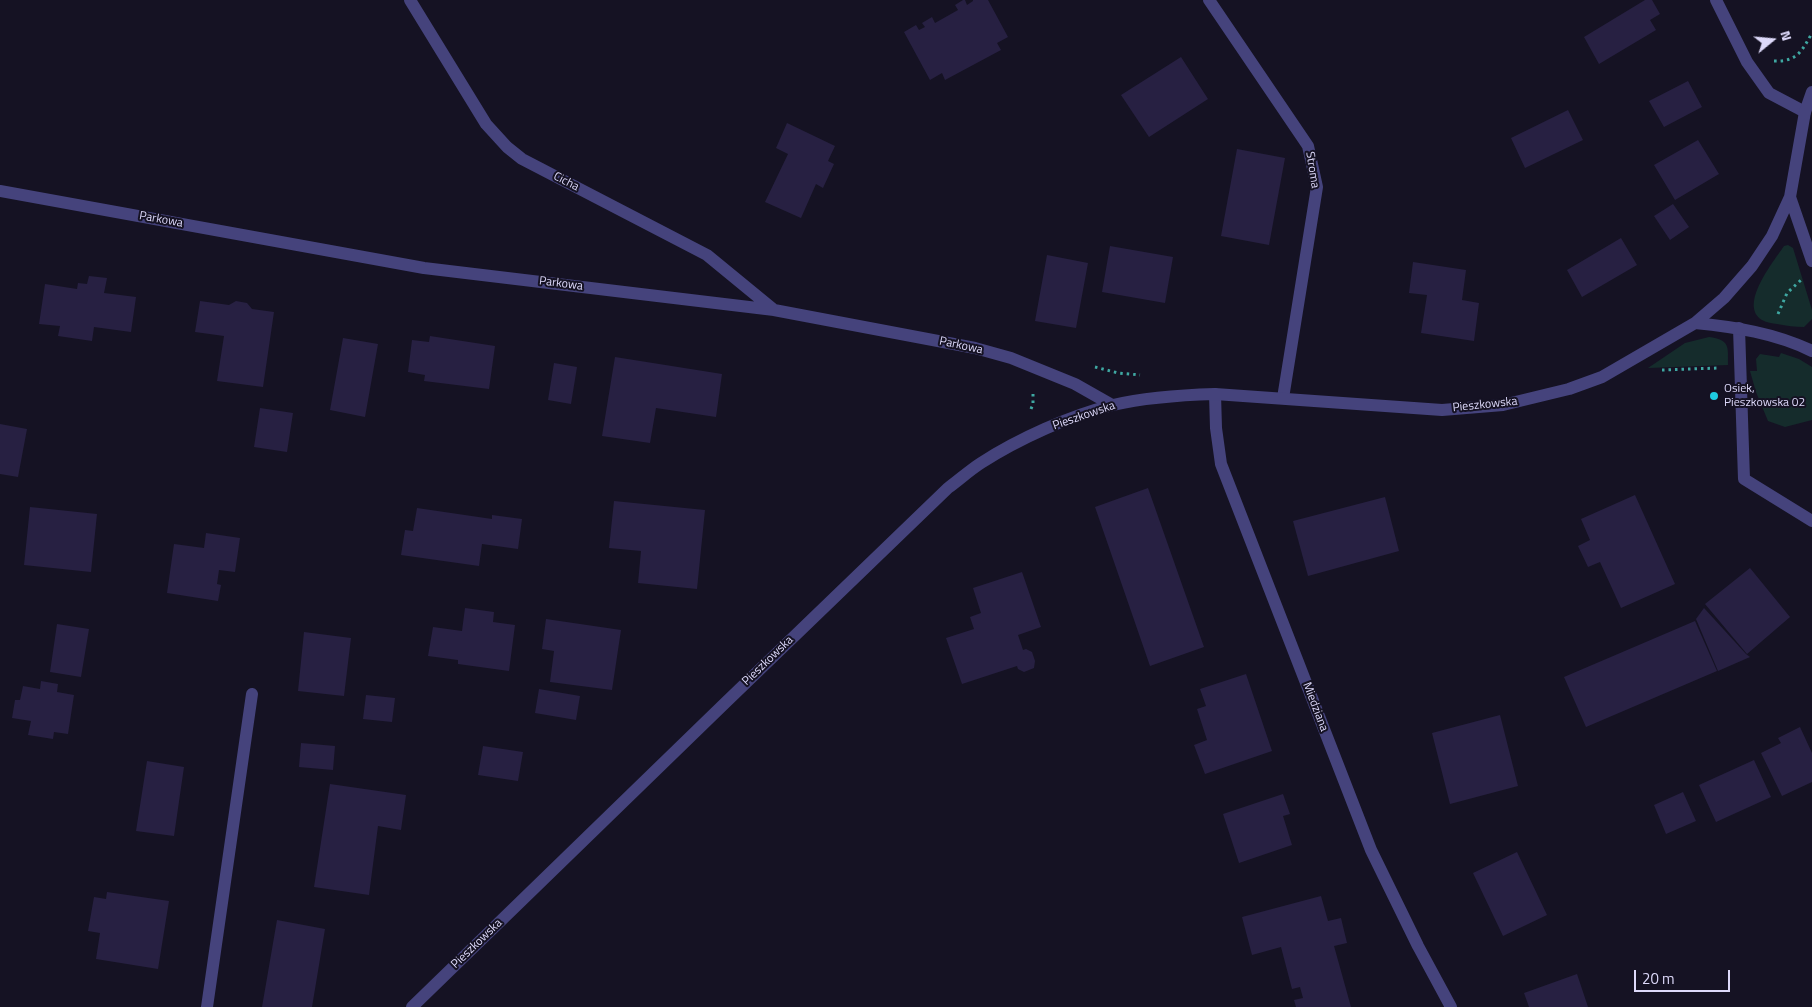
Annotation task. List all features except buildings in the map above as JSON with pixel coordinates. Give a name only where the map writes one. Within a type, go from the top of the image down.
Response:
[{"type":"street","name":"Cicha","points":[[410,0],[486,124],[507,147],[522,159],[707,255],[774,310]]},
{"type":"street","name":"Stroma","points":[[1209,0],[1308,146],[1317,187],[1283,398]]},
{"type":"street","points":[[1716,0],[1747,62],[1769,92],[1805,112]]},
{"type":"street","name":"Pieszkowska","points":[[412,1007],[948,488],[981,463],[1029,437],[1077,416],[1112,405],[1146,398],[1215,394],[1442,410],[1504,405],[1561,392],[1602,377],[1694,324],[1724,298],[1752,266],[1772,236],[1790,197],[1805,112],[1812,92]]},
{"type":"street","name":"Parkowa","points":[[0,191],[424,268],[774,310],[975,348],[1011,358],[1075,384],[1112,405]]},
{"type":"street","points":[[1790,197],[1812,261]]},
{"type":"street","points":[[1694,324],[1739,328],[1796,343],[1812,351]]},
{"type":"street","points":[[1739,328],[1744,479],[1812,522]]},
{"type":"street","name":"Miedziana","points":[[1215,394],[1218,450],[1225,473],[1370,850],[1451,1007]]},
{"type":"street","points":[[207,1007],[252,694]]},
{"type":"path","points":[[1772,61],[1793,59],[1801,52],[1812,33]]},
{"type":"path","points":[[1095,367],[1118,373],[1141,375]]},
{"type":"path","points":[[1029,386],[1034,394],[1030,412]]},
{"type":"green space","points":[[1788,245],[1793,248],[1812,310],[1812,319],[1804,327],[1788,326],[1762,320],[1756,313],[1754,304],[1760,283],[1766,272],[1784,246]]},
{"type":"green space","points":[[1709,337],[1724,342],[1728,349],[1728,365],[1648,368],[1685,343]]},
{"type":"green space","points":[[1781,353],[1799,359],[1812,367],[1812,420],[1785,427],[1768,421],[1750,371],[1757,371],[1756,359],[1760,354],[1779,357]]},
{"type":"place","name":"Osiek, Pieszkowska 02","points":[[1714,396]]}]
